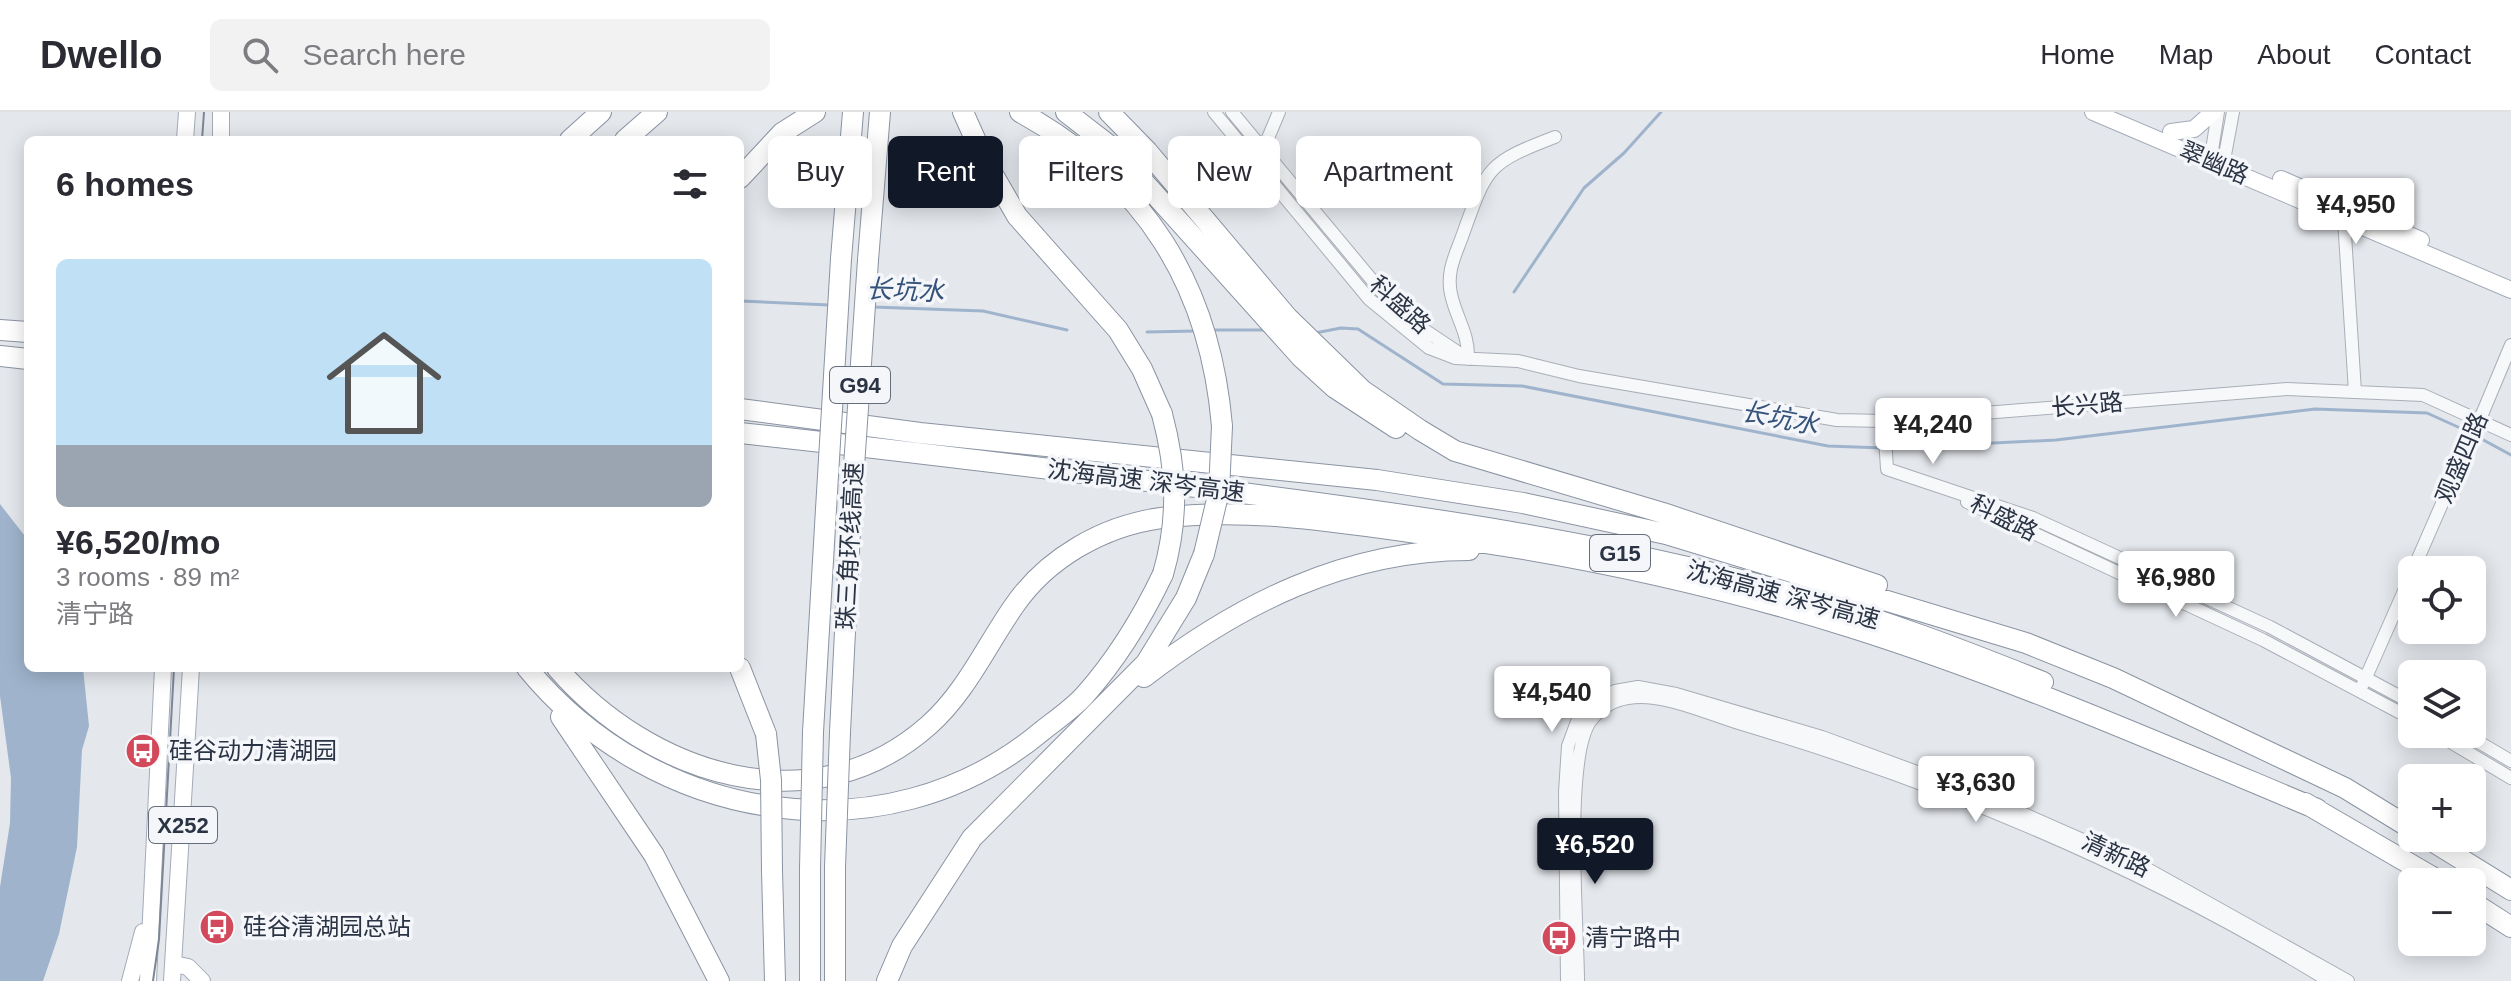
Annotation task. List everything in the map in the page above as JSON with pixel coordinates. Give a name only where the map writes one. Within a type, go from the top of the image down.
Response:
[{"type":"highway","points":[[574,136],[601,112]]},
{"type":"highway","points":[[630,136],[657,112]]},
{"type":"highway","points":[[744,174],[782,133],[815,112]]},
{"type":"highway","name":"珠三角环线高速","points":[[810,981],[813,732],[841,259],[853,112]]},
{"type":"highway","name":"珠三角环线高速","points":[[835,981],[835,867],[851,511],[880,112]]},
{"type":"highway","points":[[887,981],[902,946],[972,838],[1146,663],[1167,632],[1204,554],[1219,491],[1222,426],[1212,351],[1202,317],[1171,252],[1119,184],[1086,155],[1020,112]]},
{"type":"highway","points":[[1066,112],[1132,168],[1289,345],[1335,388],[1368,413],[1398,429],[1455,451],[1834,569],[2026,643]]},
{"type":"highway","points":[[1109,112],[1147,151],[1312,343],[1362,390],[1455,451]]},
{"type":"highway","points":[[530,672],[554,701],[598,736],[648,768],[701,791],[799,812],[852,811],[907,799],[964,781],[1019,751],[1082,698],[1145,613],[1163,574],[1173,540],[1176,508],[1170,445],[1162,414],[1142,369],[1118,330],[1017,216],[994,178],[965,116]]},
{"type":"highway","points":[[3,330],[24,332]]},
{"type":"highway","name":"沈海高速 深岑高速","points":[[744,410],[920,433],[1377,480],[1523,503],[1666,534],[2026,643],[2113,678],[2345,788],[2398,820]]},
{"type":"highway","name":"沈海高速 深岑高速","points":[[744,433],[920,452],[1401,513],[1507,530],[1703,571],[1868,617],[2012,669],[2168,734],[2317,809],[2417,868]]},
{"type":"highway","points":[[561,672],[601,712],[634,736],[691,765],[752,779],[821,777],[874,760],[927,727],[961,690],[1015,603],[1046,570],[1086,542],[1136,523],[1220,516],[1332,522],[1550,554],[1783,607],[1856,629],[2114,723],[2317,809]]},
{"type":"highway","points":[[1099,711],[1229,618],[1279,590],[1333,571],[1414,553],[1452,550],[1550,554]]},
{"type":"highway","points":[[530,672],[654,855],[719,981]]},
{"type":"highway","points":[[742,672],[757,703],[766,734],[771,780],[775,981]]},
{"type":"highway","points":[[2450,852],[2511,890]]},
{"type":"highway","points":[[2486,911],[2511,927]]},
{"type":"main road","points":[[186,136],[189,112]]},
{"type":"main road","points":[[189,112],[192,136]]},
{"type":"main road","name":"翠幽路","points":[[2093,112],[2218,156],[2511,279]]},
{"type":"main road","name":"翠幽路","points":[[2119,112],[2171,132],[2344,219],[2511,290]]},
{"type":"main road","points":[[2171,132],[2194,129],[2216,112]]},
{"type":"main road","name":"X252","points":[[148,981],[163,672]]},
{"type":"main road","name":"X252","points":[[173,972],[191,672]]},
{"type":"main road","points":[[130,981],[151,883]]},
{"type":"main road","points":[[173,972],[188,967],[202,981]]},
{"type":"street","name":"科盛路","points":[[1214,112],[1382,313],[1429,348],[1468,359]]},
{"type":"street","name":"科盛路","points":[[1232,112],[1252,136]]},
{"type":"street","points":[[1269,136],[1279,112]]},
{"type":"street","points":[[2216,112],[2218,156]]},
{"type":"street","points":[[2218,156],[2233,112]]},
{"type":"street","points":[[1468,359],[1467,332],[1451,293],[1449,275],[1472,202],[1491,169],[1505,156],[1555,137]]},
{"type":"street","name":"科盛路","points":[[1280,170],[1387,298],[1414,323],[1468,359]]},
{"type":"street","points":[[2344,219],[2355,392]]},
{"type":"street","name":"观盛四路","points":[[2420,556],[2511,345]]},
{"type":"street","name":"长兴路","points":[[1468,359],[1518,361],[1579,376],[1837,420],[1884,421],[2287,389],[2423,395],[2511,435]]},
{"type":"street","points":[[1884,421],[1887,469],[1959,494]]},
{"type":"street","name":"科盛路","points":[[1959,494],[2033,518],[2270,627],[2398,695]]},
{"type":"street","name":"科盛路","points":[[1959,494],[2015,525],[2263,640],[2398,711]]},
{"type":"street","name":"观盛四路","points":[[2360,691],[2398,606]]},
{"type":"street","name":"清新路","points":[[1598,706],[1626,688],[1653,688],[1822,737],[1902,765],[1990,799],[2144,867],[2348,981]]},
{"type":"street","name":"清新路","points":[[1598,706],[1618,700],[1652,698],[1818,747],[1986,808],[2139,876],[2329,981]]},
{"type":"street","points":[[1567,981],[1565,763],[1578,719],[1598,706]]},
{"type":"street","points":[[1578,981],[1577,766],[1585,732],[1598,706]]},
{"type":"street","points":[[2486,746],[2511,761]]},
{"type":"street","points":[[2461,748],[2511,778]]},
{"type":"water","points":[[0,504],[24,535],[24,672],[83,672],[89,726],[82,750],[77,847],[59,934],[43,981],[0,981],[0,887],[10,823],[11,778],[0,696]]},
{"type":"waterway","points":[[1514,292],[1584,188],[1624,153],[1661,112]]},
{"type":"waterway","name":"长坑水","points":[[744,301],[829,305]]},
{"type":"waterway","name":"长坑水","points":[[873,307],[983,311],[1067,330]]},
{"type":"waterway","name":"长坑水","points":[[1315,333],[1341,328],[1358,329],[1443,384],[1522,386],[1828,446],[1883,448]]},
{"type":"waterway","name":"长坑水","points":[[1211,330],[1263,330]]},
{"type":"waterway","name":"长坑水","points":[[1147,332],[1196,331]]},
{"type":"waterway","name":"长坑水","points":[[1891,448],[2056,440],[2315,409],[2427,413],[2469,432]]},
{"type":"waterway","name":"长坑水","points":[[2476,436],[2511,455]]},
{"type":"tram line","points":[[202,136],[204,112]]},
{"type":"tram line","points":[[153,981],[159,939],[174,672]]},
{"type":"place","name":"硅谷动力清湖园","points":[[143,751]]},
{"type":"place","name":"硅谷清湖园总站","points":[[217,927]]},
{"type":"place","name":"清宁路中","points":[[1559,938]]}]
